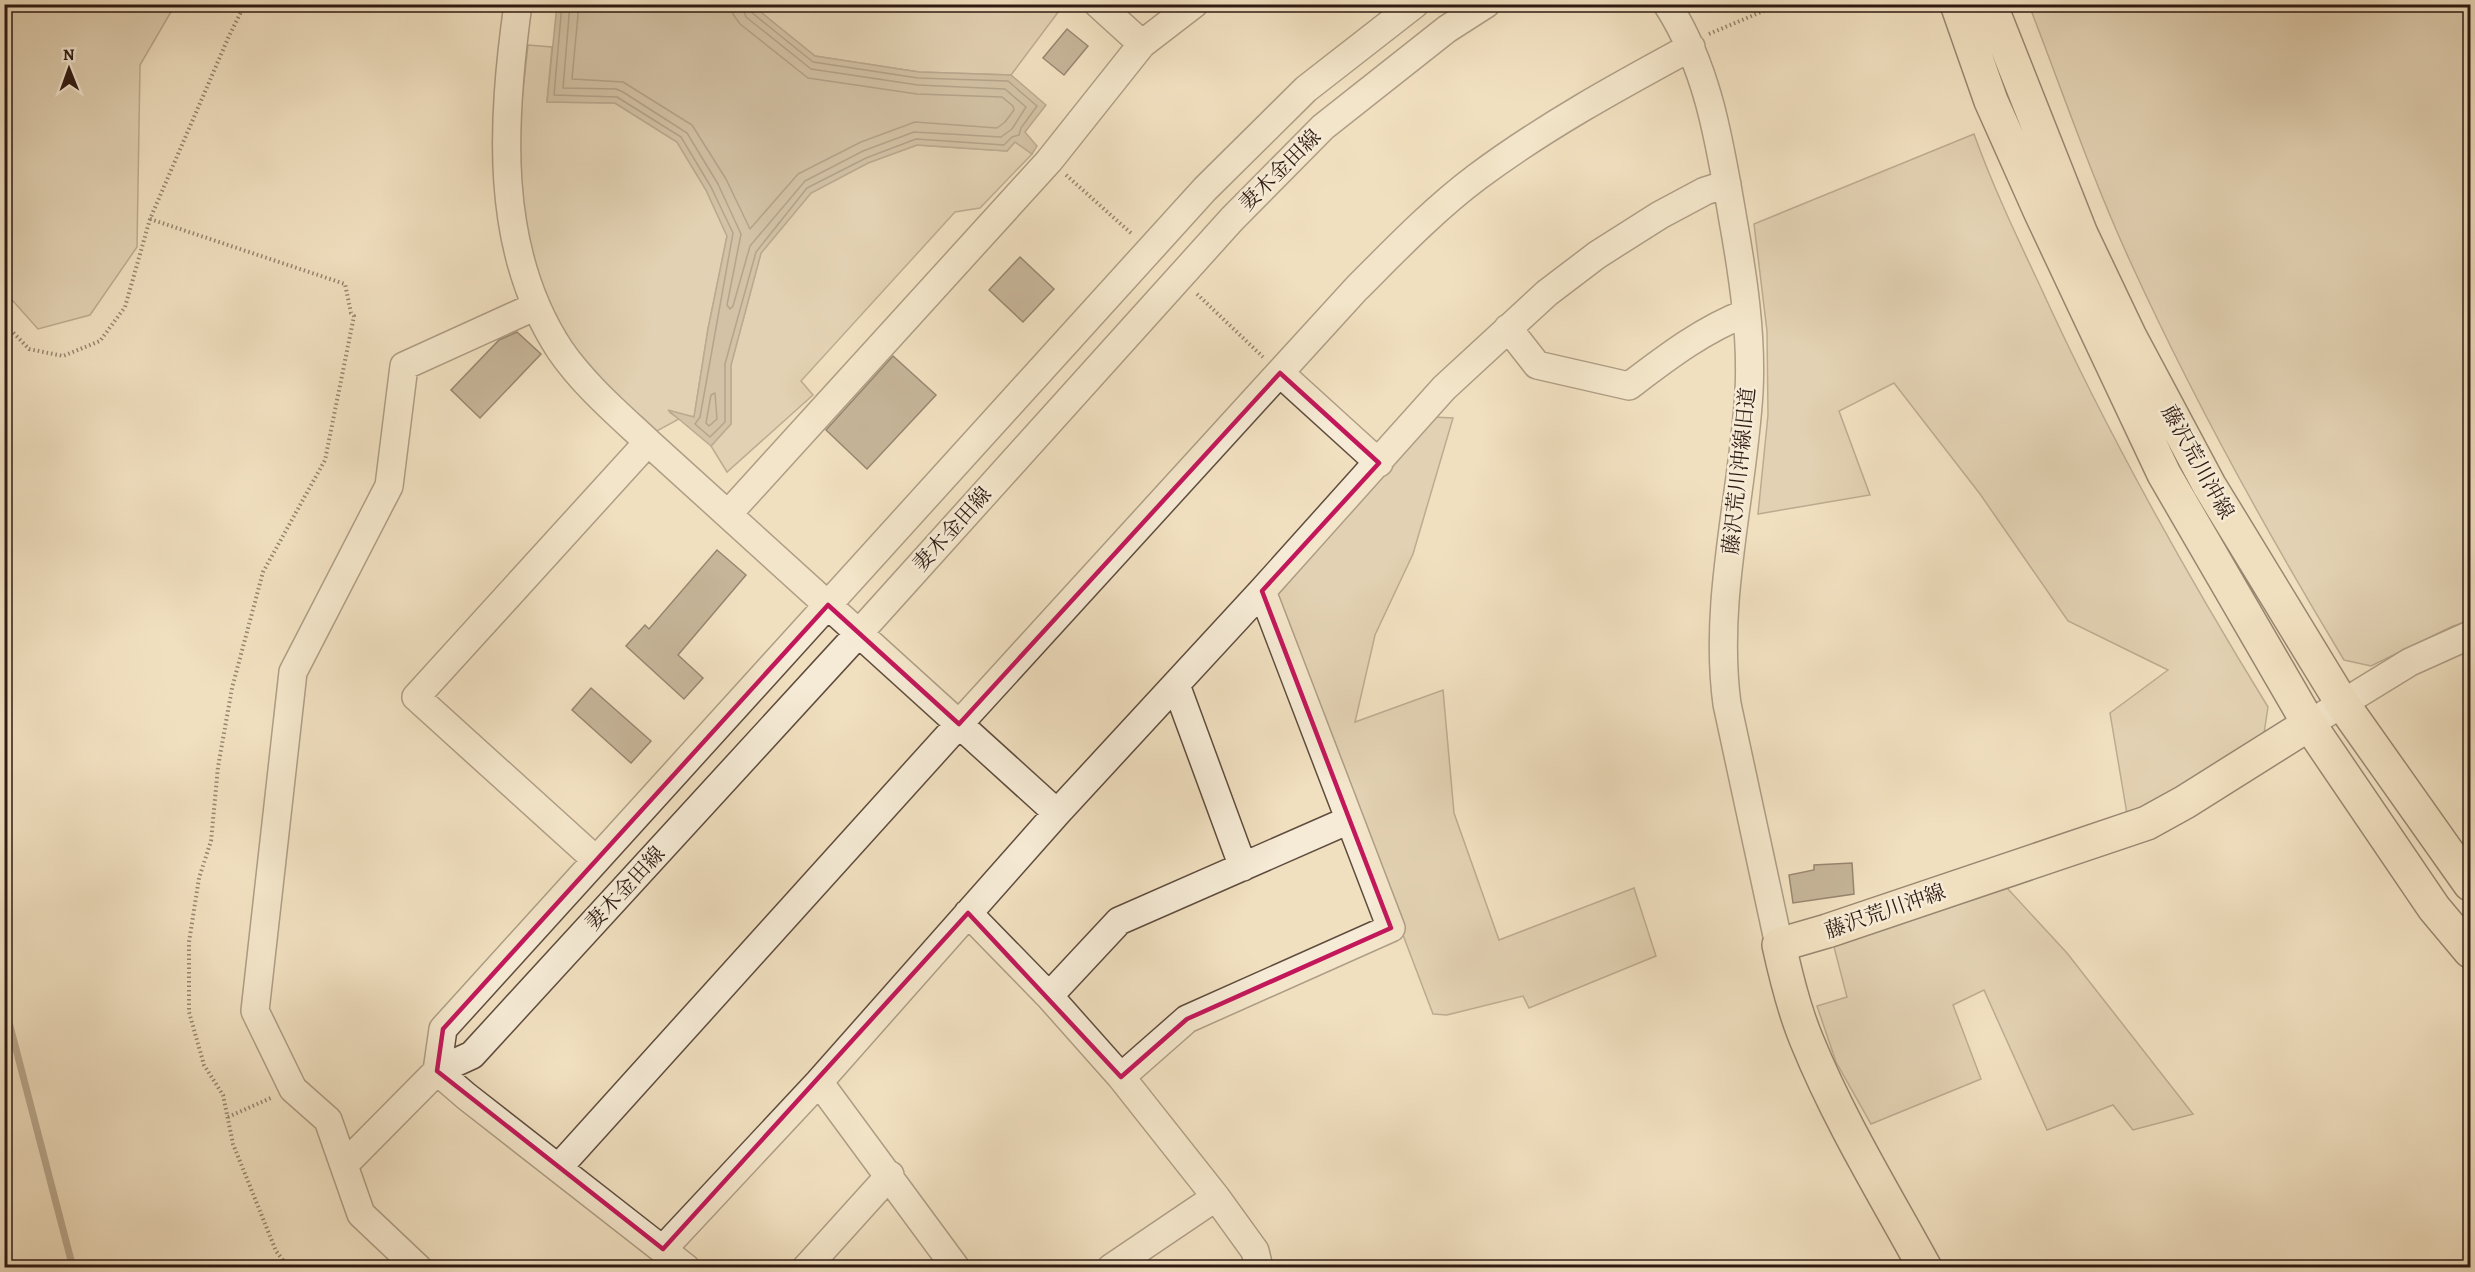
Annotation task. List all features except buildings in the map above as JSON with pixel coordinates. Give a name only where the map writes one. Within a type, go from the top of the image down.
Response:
[{"type":"main road","name":"藤沢荒川沖線","points":[[1957,4],[1991,101],[2009,142],[2164,474],[2309,724],[2434,908],[2470,951]]},
{"type":"main road","name":"藤沢荒川沖線","points":[[1990,4],[2081,234],[2130,337],[2209,485],[2342,703],[2470,884]]},
{"type":"main road","name":"藤沢荒川沖線","points":[[1779,945],[1827,931],[2147,823],[2185,802],[2309,724]]},
{"type":"main road","points":[[1779,945],[1788,987],[1806,1039],[1830,1093],[1924,1268]]},
{"type":"street","points":[[518,4],[511,73],[506,180],[514,242],[536,306],[560,349],[589,387],[1057,813]]},
{"type":"street","points":[[1098,4],[1142,44]]},
{"type":"street","points":[[728,514],[1049,161],[1142,44],[1194,4]]},
{"type":"street","name":"妻木金田線","points":[[437,1071],[443,1029],[1205,189],[1306,89],[1415,4]]},
{"type":"street","name":"妻木金田線","points":[[345,1164],[437,1071],[472,1055],[859,633],[1179,276],[1315,135],[1448,29],[1486,4]]},
{"type":"street","name":"藤沢荒川沖線旧道","points":[[1667,4],[1696,42],[1727,184],[1746,313],[1749,390],[1724,606],[1723,676],[1736,701],[1779,945]]},
{"type":"street","points":[[559,1167],[1356,289],[1421,224],[1476,178],[1575,110],[1696,42]]},
{"type":"street","points":[[663,1249],[819,1082],[1057,813],[1379,463],[1444,388],[1547,293],[1597,255],[1660,215],[1705,192],[1727,184]]},
{"type":"street","points":[[418,1268],[361,1214],[328,1120],[293,1089],[255,1011],[293,672],[389,486],[404,366],[536,306]]},
{"type":"street","points":[[1508,328],[1537,365],[1629,386],[1681,347],[1746,313]]},
{"type":"street","points":[[1280,373],[1379,463]]},
{"type":"street","points":[[596,860],[416,698],[648,442]]},
{"type":"street","points":[[1121,1077],[1187,1019],[1391,928],[1262,591]]},
{"type":"street","points":[[2309,724],[2410,662],[2470,635]]},
{"type":"street","points":[[1176,685],[1244,867]]},
{"type":"street","points":[[1049,996],[1119,921],[1349,820]]},
{"type":"street","points":[[968,913],[1049,996],[1121,1077],[1216,1197],[1255,1251],[1259,1268]]},
{"type":"street","points":[[437,1071],[686,1268]]},
{"type":"street","points":[[819,1082],[890,1175],[956,1268]]},
{"type":"street","points":[[806,1268],[890,1175]]},
{"type":"street","points":[[1110,1268],[1216,1197]]},
{"type":"path","points":[[4,323],[29,350],[63,356],[100,341],[125,307],[150,219],[229,36],[246,4]]},
{"type":"path","points":[[1696,42],[1780,4]]},
{"type":"path","points":[[1049,161],[1136,238]]},
{"type":"path","points":[[150,219],[345,284],[351,313],[354,316],[325,460],[262,572],[232,688],[218,767],[211,841],[200,878],[189,942],[189,1012],[204,1065],[223,1095],[233,1144],[276,1251],[289,1268]]},
{"type":"path","points":[[1194,291],[1280,373]]},
{"type":"path","points":[[227,1117],[293,1089]]},
{"type":"highlighted area","points":[[1280,373],[1379,463],[1262,591],[1391,928],[1187,1019],[1121,1077],[968,913],[663,1249],[437,1071],[443,1029],[828,605],[959,724]]},
{"type":"shaded area","points":[[1060,4],[1062,7],[1011,75],[919,72],[815,56],[751,5]]},
{"type":"shaded area","points":[[4,5],[175,5],[140,65],[137,247],[90,315],[38,329],[5,292]]},
{"type":"shaded area","points":[[2029,5],[2470,5],[2470,621],[2453,626],[2371,666],[2344,660],[2231,464],[2154,312],[2103,198]]},
{"type":"shaded area","points":[[528,45],[552,47],[547,102],[615,103],[677,142],[706,190],[727,236],[708,329],[694,417],[669,412],[679,419],[657,431],[637,419],[562,333],[530,266],[516,194],[520,118]]},
{"type":"shaded area","points":[[1974,134],[2014,231],[2120,449],[2177,553],[2268,707],[2263,740],[2159,803],[2127,814],[2110,713],[2168,670],[2068,621],[1980,494],[1894,383],[1839,411],[1870,495],[1758,514],[1768,415],[1767,331],[1754,224]]},
{"type":"shaded area","points":[[1015,142],[1032,154],[980,208],[955,212],[801,381],[813,395],[727,472],[711,446],[731,424],[731,365],[761,253],[811,193],[868,163],[917,145],[1007,151]]},
{"type":"shaded area","points":[[1433,417],[1453,418],[1413,554],[1375,635],[1355,722],[1443,690],[1454,813],[1499,940],[1634,888],[1656,956],[1529,1008],[1523,996],[1447,1015],[1433,1014],[1275,598]]},
{"type":"shaded area","points":[[2007,888],[2067,953],[2193,1114],[2133,1130],[2113,1105],[2047,1130],[1984,990],[1953,1005],[1981,1079],[1871,1124],[1836,1062],[1817,1006],[1847,997],[1834,947]]},
{"type":"water","points":[[751,4],[815,56],[919,72],[1011,75],[1046,105],[1025,132],[1037,146],[1032,154],[1015,142],[1007,151],[917,145],[868,163],[811,193],[761,253],[731,365],[731,424],[711,446],[668,410],[694,417],[708,329],[727,236],[706,190],[677,142],[615,103],[547,102],[557,5]]},
{"type":"waterway","points":[[4,1003],[73,1268]]}]
